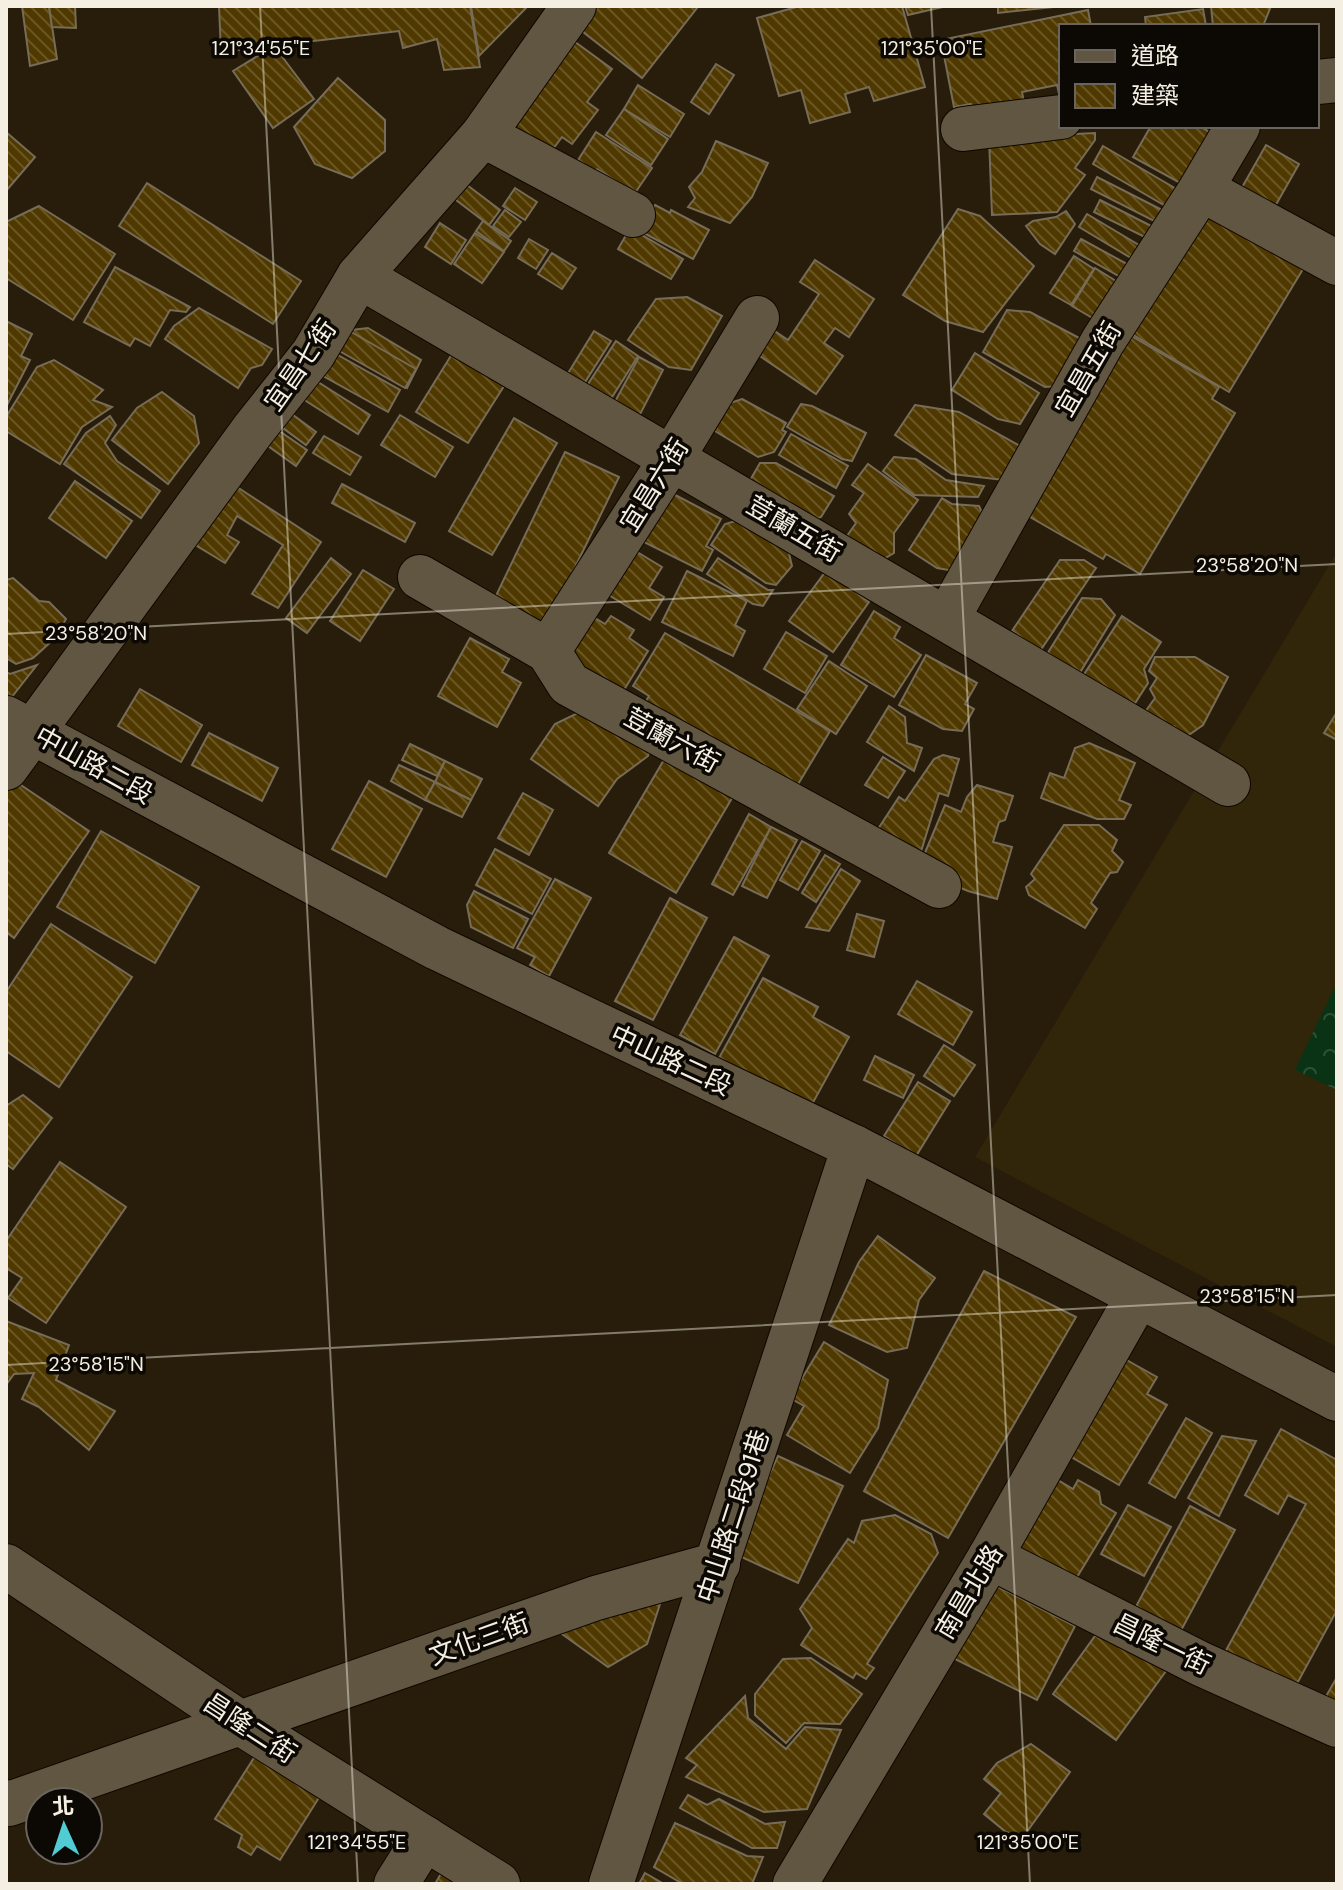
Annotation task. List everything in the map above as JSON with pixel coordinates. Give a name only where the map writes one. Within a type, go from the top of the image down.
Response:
[{"type":"street","name":"宜昌七街","points":[[6,768],[19,724],[313,354],[359,276],[483,135],[574,6]]},
{"type":"street","points":[[963,129],[1059,117]]},
{"type":"street","name":"宜昌五街","points":[[947,619],[1103,341],[1237,128]]},
{"type":"street","points":[[483,135],[633,215]]},
{"type":"street","points":[[1201,189],[1337,263]]},
{"type":"street","name":"荳蘭五街","points":[[359,276],[1228,784]]},
{"type":"street","name":"宜昌六街","points":[[548,651],[672,458],[757,318]]},
{"type":"street","name":"荳蘭六街","points":[[420,577],[548,651],[569,684],[939,886]]},
{"type":"street","name":"中山路二段","points":[[19,724],[437,948],[854,1147],[1337,1399]]},
{"type":"street","name":"中山路二段91巷","points":[[611,1884],[854,1147]]},
{"type":"street","name":"南昌北路","points":[[795,1884],[990,1557],[1138,1296]]},
{"type":"street","name":"昌隆一街","points":[[990,1557],[1201,1664],[1337,1725]]},
{"type":"street","name":"文化三街","points":[[6,1802],[9,1804],[242,1724],[596,1598],[718,1564]]},
{"type":"street","name":"昌隆二街","points":[[6,1566],[242,1724],[498,1884]]},
{"type":"street","points":[[396,1884],[425,1838]]},
{"type":"shaded area","points":[[1337,552],[1337,1347],[975,1157]]},
{"type":"green space","points":[[1337,982],[1337,1090],[1295,1070]]},
{"type":"building","points":[[22,6],[49,6],[57,59],[30,66]]},
{"type":"building","points":[[49,6],[75,6],[76,28],[52,27]]},
{"type":"building","points":[[219,6],[470,6],[480,67],[444,70],[437,39],[403,48],[399,31],[221,52]]},
{"type":"building","points":[[471,6],[528,6],[479,56]]},
{"type":"building","points":[[595,6],[697,8],[642,78],[578,28]]},
{"type":"building","points":[[800,6],[902,6],[925,87],[874,101],[869,87],[845,94],[850,112],[810,123],[801,90],[779,96],[757,18]]},
{"type":"building","points":[[905,6],[947,6],[908,15]]},
{"type":"building","points":[[998,6],[1063,6],[998,13]]},
{"type":"building","points":[[1211,6],[1271,6],[1264,24],[1213,24]]},
{"type":"building","points":[[1203,9],[1206,24],[1146,24],[1145,17]]},
{"type":"building","points":[[1088,10],[1091,24],[1059,24],[1059,94],[1057,85],[1022,92],[1024,103],[973,113],[971,104],[954,107],[941,40]]},
{"type":"building","points":[[567,36],[612,69],[587,102],[598,110],[572,144],[562,137],[544,161],[498,127]]},
{"type":"building","points":[[274,46],[314,99],[273,128],[233,71]]},
{"type":"building","points":[[716,64],[734,75],[709,114],[691,102]]},
{"type":"building","points":[[338,78],[385,120],[385,151],[352,178],[315,164],[294,127]]},
{"type":"building","points":[[638,85],[684,114],[670,137],[624,109]]},
{"type":"building","points":[[624,109],[668,139],[651,165],[606,135]]},
{"type":"building","points":[[1150,128],[1202,128],[1220,138],[1191,189],[1133,157]]},
{"type":"building","points":[[6,132],[35,157],[6,191]]},
{"type":"building","points":[[596,132],[652,168],[635,193],[597,169],[590,179],[573,168]]},
{"type":"building","points":[[1095,133],[1095,140],[1075,168],[1085,175],[1057,212],[992,215],[989,138]]},
{"type":"building","points":[[716,141],[768,163],[752,197],[730,223],[688,207],[695,198],[689,187],[702,172]]},
{"type":"building","points":[[1266,145],[1299,164],[1273,210],[1240,191]]},
{"type":"building","points":[[1103,146],[1185,194],[1174,211],[1093,164]]},
{"type":"building","points":[[1097,177],[1170,214],[1164,226],[1091,189]]},
{"type":"building","points":[[147,183],[301,281],[273,324],[119,226]]},
{"type":"building","points":[[467,185],[500,210],[489,225],[456,200]]},
{"type":"building","points":[[515,188],[537,202],[525,220],[503,206]]},
{"type":"building","points":[[1100,200],[1163,232],[1157,243],[1094,212]]},
{"type":"building","points":[[1210,200],[1309,259],[1229,392],[1130,333]]},
{"type":"building","points":[[655,205],[709,230],[693,259],[640,231]]},
{"type":"building","points":[[39,206],[115,254],[73,320],[6,278],[6,222]]},
{"type":"building","points":[[958,209],[980,216],[1034,266],[983,332],[945,321],[903,295]]},
{"type":"building","points":[[505,210],[521,222],[509,237],[493,226]]},
{"type":"building","points":[[1066,211],[1075,224],[1055,254],[1040,244],[1026,226]]},
{"type":"building","points":[[1087,214],[1149,251],[1141,264],[1079,227]]},
{"type":"building","points":[[483,221],[511,241],[504,251],[476,231]]},
{"type":"building","points":[[440,223],[466,240],[451,264],[425,247]]},
{"type":"building","points":[[630,228],[683,259],[671,279],[618,249]]},
{"type":"building","points":[[475,233],[504,252],[482,283],[454,264]]},
{"type":"building","points":[[529,239],[548,250],[536,269],[518,258]]},
{"type":"building","points":[[1081,239],[1138,270],[1131,283],[1074,251]]},
{"type":"building","points":[[552,253],[576,268],[562,289],[538,274]]},
{"type":"building","points":[[1074,256],[1094,269],[1071,305],[1050,293]]},
{"type":"building","points":[[815,260],[874,299],[849,337],[835,328],[824,343],[843,356],[816,394],[754,352],[770,328],[788,340],[819,294],[800,282]]},
{"type":"building","points":[[115,267],[190,307],[186,312],[170,310],[150,346],[135,338],[130,346],[84,322]]},
{"type":"building","points":[[1095,268],[1116,281],[1094,319],[1072,306]]},
{"type":"building","points":[[687,297],[722,316],[691,370],[669,367],[628,340],[656,299]]},
{"type":"building","points":[[199,308],[272,349],[262,365],[251,368],[238,388],[165,339],[174,326]]},
{"type":"building","points":[[1007,310],[1030,312],[1083,340],[1058,386],[1045,387],[983,352]]},
{"type":"building","points":[[6,321],[32,334],[21,356],[30,360],[6,407]]},
{"type":"building","points":[[368,328],[421,360],[407,388],[334,343],[343,331]]},
{"type":"building","points":[[346,329],[416,369],[405,388],[334,348]]},
{"type":"building","points":[[594,331],[611,341],[575,398],[559,388]]},
{"type":"building","points":[[1128,334],[1219,387],[1212,399],[1235,413],[1140,574],[1106,554],[1103,559],[1023,513]]},
{"type":"building","points":[[616,341],[638,356],[602,413],[579,398]]},
{"type":"building","points":[[329,350],[400,390],[388,412],[316,372]]},
{"type":"building","points":[[975,353],[1039,393],[1020,424],[998,419],[952,390]]},
{"type":"building","points":[[452,354],[504,386],[468,443],[416,412]]},
{"type":"building","points":[[639,357],[663,370],[636,422],[611,409]]},
{"type":"building","points":[[54,360],[103,390],[93,400],[112,407],[82,427],[60,464],[6,431],[6,417],[37,367]]},
{"type":"building","points":[[307,375],[370,415],[358,434],[295,394]]},
{"type":"building","points":[[162,392],[194,416],[199,443],[168,484],[112,440],[137,408]]},
{"type":"building","points":[[742,399],[786,423],[782,430],[786,432],[774,452],[758,457],[710,428],[724,405]]},
{"type":"building","points":[[801,404],[812,406],[866,433],[852,461],[842,459],[787,427]]},
{"type":"building","points":[[915,405],[959,412],[1029,451],[1012,481],[952,474],[895,435]]},
{"type":"building","points":[[285,409],[316,432],[306,445],[276,423]]},
{"type":"building","points":[[400,415],[453,447],[435,477],[381,445]]},
{"type":"building","points":[[110,416],[116,425],[105,443],[117,461],[160,491],[141,518],[64,464],[86,433]]},
{"type":"building","points":[[514,418],[557,443],[492,555],[449,531]]},
{"type":"building","points":[[272,426],[307,450],[296,466],[261,441]]},
{"type":"building","points":[[791,434],[848,466],[836,488],[779,455]]},
{"type":"building","points":[[324,436],[361,457],[350,475],[313,453]]},
{"type":"building","points":[[565,452],[619,477],[545,629],[492,604]]},
{"type":"building","points":[[894,457],[916,459],[946,480],[984,486],[978,497],[914,495],[883,471]]},
{"type":"building","points":[[760,463],[776,463],[834,496],[821,517],[802,524],[744,491]]},
{"type":"building","points":[[868,464],[918,500],[894,533],[894,553],[880,561],[847,536],[856,523],[849,514],[864,493],[852,485]]},
{"type":"building","points":[[75,481],[132,521],[106,558],[49,518]]},
{"type":"building","points":[[342,484],[415,523],[405,542],[332,503]]},
{"type":"building","points":[[234,485],[321,542],[278,608],[252,594],[283,545],[237,516],[227,535],[239,542],[225,563],[197,546],[207,510]]},
{"type":"building","points":[[660,487],[721,519],[706,546],[713,550],[702,571],[634,537]]},
{"type":"building","points":[[942,498],[952,504],[979,506],[986,521],[954,571],[937,568],[909,550]]},
{"type":"building","points":[[739,520],[787,545],[792,566],[776,585],[766,583],[711,545],[725,524]]},
{"type":"building","points":[[624,544],[662,567],[649,588],[664,597],[650,620],[597,588]]},
{"type":"building","points":[[331,558],[351,574],[307,633],[286,618]]},
{"type":"building","points":[[718,558],[768,590],[773,590],[763,606],[753,604],[707,574]]},
{"type":"building","points":[[1060,560],[1084,560],[1096,568],[1040,651],[1012,631]]},
{"type":"building","points":[[363,570],[394,589],[360,641],[330,621]]},
{"type":"building","points":[[687,571],[747,601],[735,625],[745,631],[733,656],[662,622]]},
{"type":"building","points":[[826,571],[869,602],[833,652],[789,621]]},
{"type":"building","points":[[13,578],[39,601],[49,602],[66,619],[55,638],[33,658],[16,664],[6,658],[6,580]]},
{"type":"building","points":[[1082,598],[1101,599],[1115,615],[1076,679],[1044,659]]},
{"type":"building","points":[[874,611],[900,627],[894,638],[921,655],[894,697],[841,665]]},
{"type":"building","points":[[585,612],[605,624],[611,616],[634,630],[629,638],[648,651],[619,698],[556,660]]},
{"type":"building","points":[[1122,616],[1161,642],[1144,669],[1148,683],[1130,711],[1081,679]]},
{"type":"building","points":[[786,632],[827,656],[805,693],[764,669]]},
{"type":"building","points":[[665,633],[830,731],[791,796],[642,708],[649,696],[633,686]]},
{"type":"building","points":[[470,638],[509,659],[502,672],[521,683],[497,727],[438,696]]},
{"type":"building","points":[[926,655],[977,683],[965,704],[974,709],[962,731],[943,729],[899,705]]},
{"type":"building","points":[[1155,657],[1195,657],[1228,677],[1203,725],[1186,737],[1174,726],[1154,728],[1145,712],[1155,698],[1150,689],[1157,678],[1149,671]]},
{"type":"building","points":[[829,661],[867,686],[836,734],[797,709]]},
{"type":"building","points":[[37,665],[11,698],[6,697],[6,672],[10,674]]},
{"type":"building","points":[[140,689],[202,725],[181,762],[118,726]]},
{"type":"building","points":[[889,706],[905,717],[907,743],[922,748],[914,771],[867,742]]},
{"type":"building","points":[[588,708],[652,737],[648,756],[617,779],[598,806],[531,759],[555,724]]},
{"type":"building","points":[[1337,712],[1337,740],[1324,733]]},
{"type":"building","points":[[209,733],[278,768],[262,801],[192,765]]},
{"type":"building","points":[[1089,743],[1135,763],[1119,800],[1131,805],[1124,819],[1097,819],[1041,798],[1050,773],[1064,778],[1075,748]]},
{"type":"building","points":[[410,744],[445,761],[437,776],[402,760]]},
{"type":"building","points":[[668,753],[735,793],[676,893],[609,853]]},
{"type":"building","points":[[943,755],[959,759],[948,796],[939,793],[919,858],[874,835],[899,797],[905,801],[934,759]]},
{"type":"building","points":[[883,757],[905,771],[888,798],[865,785]]},
{"type":"building","points":[[445,761],[482,779],[471,800],[435,782]]},
{"type":"building","points":[[399,765],[435,782],[425,800],[391,781]]},
{"type":"building","points":[[9,777],[89,831],[14,938],[6,932],[6,781]]},
{"type":"building","points":[[369,781],[422,809],[386,877],[332,849]]},
{"type":"building","points":[[435,782],[471,800],[462,817],[425,800]]},
{"type":"building","points":[[977,785],[1013,796],[1005,820],[999,822],[993,842],[1012,847],[997,899],[968,891],[926,873],[924,855],[945,805],[961,812],[967,797]]},
{"type":"building","points":[[523,793],[553,810],[529,855],[498,838]]},
{"type":"building","points":[[749,814],[771,827],[733,895],[712,884]]},
{"type":"building","points":[[1064,825],[1099,825],[1117,840],[1112,851],[1123,862],[1117,872],[1110,873],[1091,903],[1097,909],[1085,928],[1029,895],[1026,887],[1035,879],[1031,874]]},
{"type":"building","points":[[771,827],[797,840],[767,898],[742,886]]},
{"type":"building","points":[[101,831],[199,887],[155,963],[57,907]]},
{"type":"building","points":[[802,841],[820,851],[798,890],[780,880]]},
{"type":"building","points":[[495,849],[551,879],[532,914],[476,885]]},
{"type":"building","points":[[825,855],[840,864],[816,902],[802,893]]},
{"type":"building","points":[[841,869],[860,881],[829,931],[806,927]]},
{"type":"building","points":[[555,879],[591,898],[549,976],[530,965],[535,957],[517,948]]},
{"type":"building","points":[[474,891],[528,919],[513,948],[471,927],[467,905]]},
{"type":"building","points":[[670,898],[707,918],[653,1020],[615,1001]]},
{"type":"building","points":[[857,914],[884,921],[874,957],[847,950]]},
{"type":"building","points":[[51,924],[132,977],[59,1087],[6,1051],[6,992]]},
{"type":"building","points":[[734,937],[769,956],[715,1054],[680,1035]]},
{"type":"building","points":[[763,978],[818,1007],[813,1017],[849,1037],[810,1108],[719,1058]]},
{"type":"building","points":[[917,981],[972,1012],[953,1045],[898,1014]]},
{"type":"building","points":[[944,1045],[975,1065],[954,1096],[924,1076]]},
{"type":"building","points":[[875,1056],[914,1075],[903,1098],[864,1080]]},
{"type":"building","points":[[918,1082],[950,1101],[916,1156],[884,1136]]},
{"type":"building","points":[[23,1095],[52,1118],[13,1169],[6,1164],[6,1106]]},
{"type":"building","points":[[60,1162],[126,1207],[46,1323],[8,1298],[22,1278],[6,1268],[6,1241]]},
{"type":"building","points":[[878,1236],[935,1278],[919,1300],[907,1348],[887,1352],[829,1325],[859,1262]]},
{"type":"building","points":[[984,1271],[1076,1317],[948,1538],[864,1491]]},
{"type":"building","points":[[6,1321],[69,1345],[56,1380],[115,1411],[89,1450],[39,1407],[22,1399],[34,1373],[14,1374],[6,1385]]},
{"type":"building","points":[[824,1342],[888,1380],[878,1428],[850,1473],[787,1435],[804,1406],[790,1398]]},
{"type":"building","points":[[1123,1358],[1157,1377],[1147,1394],[1167,1405],[1119,1485],[1066,1454]]},
{"type":"building","points":[[1186,1418],[1212,1433],[1175,1498],[1149,1483]]},
{"type":"building","points":[[1281,1429],[1337,1460],[1337,1610],[1293,1691],[1224,1654],[1306,1504],[1288,1495],[1278,1514],[1245,1495]]},
{"type":"building","points":[[1222,1436],[1256,1441],[1219,1516],[1188,1498]]},
{"type":"building","points":[[778,1456],[843,1486],[798,1583],[733,1553]]},
{"type":"building","points":[[1051,1476],[1073,1489],[1078,1480],[1099,1492],[1101,1504],[1116,1513],[1068,1592],[1004,1554]]},
{"type":"building","points":[[1128,1505],[1171,1527],[1144,1576],[1101,1554]]},
{"type":"building","points":[[1190,1506],[1235,1530],[1177,1638],[1132,1614]]},
{"type":"building","points":[[895,1515],[931,1534],[938,1553],[867,1664],[874,1668],[866,1679],[856,1673],[853,1678],[801,1645],[812,1628],[800,1609],[848,1539],[854,1543],[862,1521]]},
{"type":"building","points":[[983,1579],[1075,1626],[1037,1700],[945,1654]]},
{"type":"building","points":[[619,1591],[660,1604],[647,1644],[608,1667],[562,1634],[586,1601]]},
{"type":"building","points":[[1103,1625],[1166,1671],[1116,1740],[1053,1694]]},
{"type":"building","points":[[811,1658],[862,1694],[840,1724],[804,1723],[786,1743],[755,1715],[755,1694],[783,1659]]},
{"type":"building","points":[[1337,1677],[1337,1716],[1320,1707]]},
{"type":"building","points":[[745,1696],[748,1718],[786,1749],[805,1727],[841,1730],[807,1809],[764,1812],[686,1777],[697,1765],[686,1758]]},
{"type":"building","points":[[1031,1744],[1070,1772],[1023,1837],[1006,1832],[984,1814],[1001,1793],[984,1779],[997,1763]]},
{"type":"building","points":[[257,1753],[325,1788],[280,1860],[257,1846],[251,1855],[238,1847],[242,1835],[215,1819]]},
{"type":"building","points":[[688,1795],[707,1805],[719,1799],[765,1824],[785,1822],[777,1848],[752,1848],[680,1808]]},
{"type":"building","points":[[675,1823],[747,1856],[763,1857],[752,1884],[683,1884],[654,1867]]},
{"type":"building","points":[[443,1870],[467,1884],[435,1884]]},
{"type":"building","points":[[645,1873],[664,1884],[639,1884]]}]
